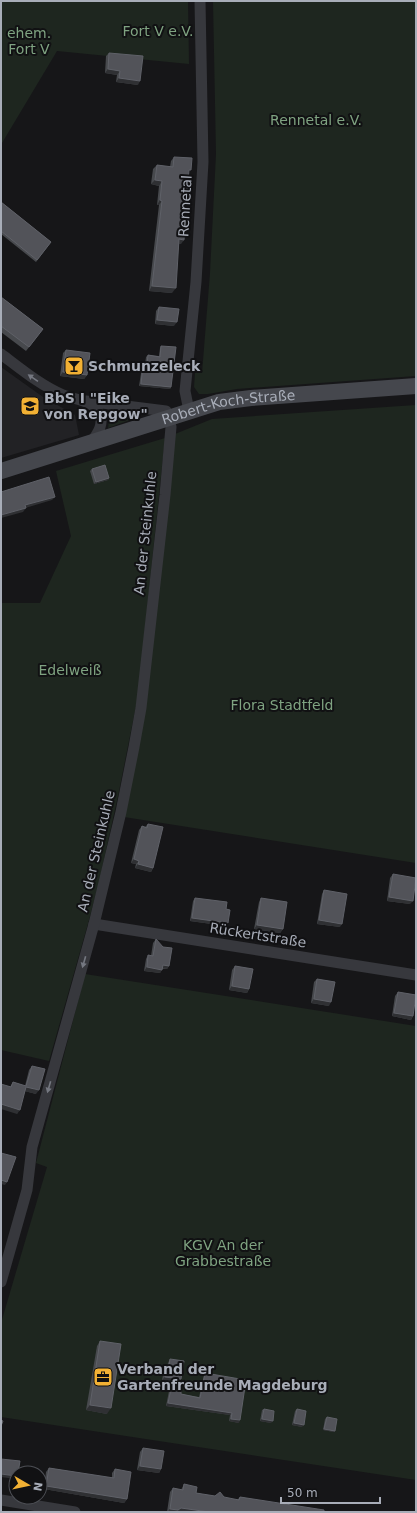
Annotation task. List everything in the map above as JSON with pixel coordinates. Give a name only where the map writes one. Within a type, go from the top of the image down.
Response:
[{"type":"street","name":"Rennetal","points":[[189,411],[185,391],[196,282],[203,162],[200,1]]},
{"type":"street","points":[[1,354],[48,388],[64,395],[86,401],[166,411],[169,418]]},
{"type":"street","name":"Robert-Koch-Straße","points":[[1,471],[219,402],[238,399],[416,386]]},
{"type":"street","points":[[86,401],[99,413],[101,420],[100,428],[91,443]]},
{"type":"street","name":"An der Steinkuhle","points":[[1,1282],[27,1190],[32,1147],[94,924],[121,812],[141,708],[165,495],[171,427],[169,418]]},
{"type":"street","name":"Rückertstraße","points":[[94,924],[416,975]]},
{"type":"street","points":[[1,1500],[75,1512]]},
{"type":"shaded area","name":"BbS I \"Eike von Repgow\"","points":[[1,367],[43,397],[75,415],[79,435],[1,458]]},
{"type":"green space","points":[[1,1],[188,1],[189,64],[57,51],[2,143]]},
{"type":"green space","name":"Rennetal e.V.","points":[[213,1],[416,1],[416,376],[237,389],[208,394],[199,394],[194,387],[195,373],[202,373],[210,273],[216,154]]},
{"type":"green space","name":"Flora Stadtfeld","points":[[416,405],[416,863],[124,817],[175,434],[212,419]]},
{"type":"green space","points":[[107,411],[138,417],[108,428],[109,421]]},
{"type":"green space","name":"Edelweiß","points":[[165,438],[138,696],[99,882],[49,1061],[1,1050],[1,603],[40,603],[71,536],[56,471]]},
{"type":"green space","name":"KGV An der Grabbestraße","points":[[85,974],[416,1026],[416,1480],[1,1417],[1,1323],[47,1167],[36,1163]]},
{"type":"building","points":[[109,53],[143,56],[140,81],[119,78],[120,71],[108,69]]},
{"type":"building","points":[[174,157],[192,158],[191,170],[189,170],[184,240],[179,239],[176,288],[152,286],[162,201],[160,200],[162,181],[155,180],[157,165],[173,167]]},
{"type":"building","points":[[1,202],[51,242],[37,260],[1,231]]},
{"type":"building","points":[[1,297],[43,329],[29,347],[1,326]]},
{"type":"building","points":[[159,307],[179,309],[177,322],[157,320]]},
{"type":"building","points":[[161,346],[176,347],[171,387],[141,384],[143,365],[147,365],[148,355],[160,357]]},
{"type":"building","name":"Schmunzeleck","points":[[66,350],[90,353],[87,375],[63,372]]},
{"type":"building","points":[[105,465],[109,478],[96,482],[92,469]]},
{"type":"building","points":[[49,477],[55,497],[25,505],[26,508],[1,515],[1,492]]},
{"type":"building","points":[[148,824],[163,827],[153,868],[138,864],[139,861],[134,859],[142,826],[147,828]]},
{"type":"building","points":[[393,874],[416,878],[413,901],[389,897]]},
{"type":"building","points":[[324,890],[347,894],[342,924],[319,920]]},
{"type":"building","points":[[195,898],[227,902],[226,909],[230,910],[228,923],[192,918]]},
{"type":"building","points":[[261,898],[287,902],[283,929],[257,925]]},
{"type":"building","points":[[156,939],[163,947],[172,948],[169,966],[163,965],[162,970],[147,967],[148,955],[153,956]]},
{"type":"building","points":[[235,966],[253,969],[249,989],[232,986]]},
{"type":"building","points":[[317,979],[335,982],[331,1002],[314,999]]},
{"type":"building","points":[[398,992],[416,995],[413,1016],[394,1013]]},
{"type":"building","points":[[32,1066],[45,1069],[39,1090],[26,1087],[20,1110],[1,1104],[1,1084],[11,1087],[13,1082],[26,1086]]},
{"type":"building","points":[[1,1153],[16,1157],[7,1182],[1,1180]]},
{"type":"building","points":[[100,1341],[121,1344],[111,1408],[90,1405]]},
{"type":"building","points":[[170,1359],[184,1361],[181,1379],[165,1377]]},
{"type":"building","points":[[205,1373],[246,1380],[240,1420],[231,1419],[232,1413],[168,1403],[171,1389],[181,1390],[181,1394],[200,1398]]},
{"type":"building","points":[[264,1409],[274,1411],[273,1421],[262,1419]]},
{"type":"building","points":[[297,1409],[306,1411],[304,1425],[294,1423]]},
{"type":"building","points":[[327,1417],[337,1419],[335,1431],[324,1429]]},
{"type":"building","points":[[143,1448],[164,1451],[161,1469],[140,1466]]},
{"type":"building","points":[[1,1459],[20,1461],[19,1465],[8,1465],[8,1475],[1,1474]]},
{"type":"building","points":[[49,1468],[114,1478],[115,1469],[131,1472],[127,1499],[48,1486]]},
{"type":"building","points":[[184,1484],[197,1487],[196,1493],[215,1496],[220,1492],[224,1497],[239,1500],[240,1497],[324,1510],[324,1512],[209,1512],[181,1508],[178,1510],[170,1509],[173,1488],[183,1490]]},
{"type":"place","name":"Schmunzeleck","points":[[74,366]]},
{"type":"place","name":"BbS I \"Eike von Repgow\"","points":[[30,406]]},
{"type":"place","name":"Verband der Gartenfreunde Magdeburg","points":[[103,1377]]},
{"type":"park label","name":"Fort V e.V.","points":[[158,31]]},
{"type":"park label","name":"ehem. Fort V","points":[[29,42]]}]
